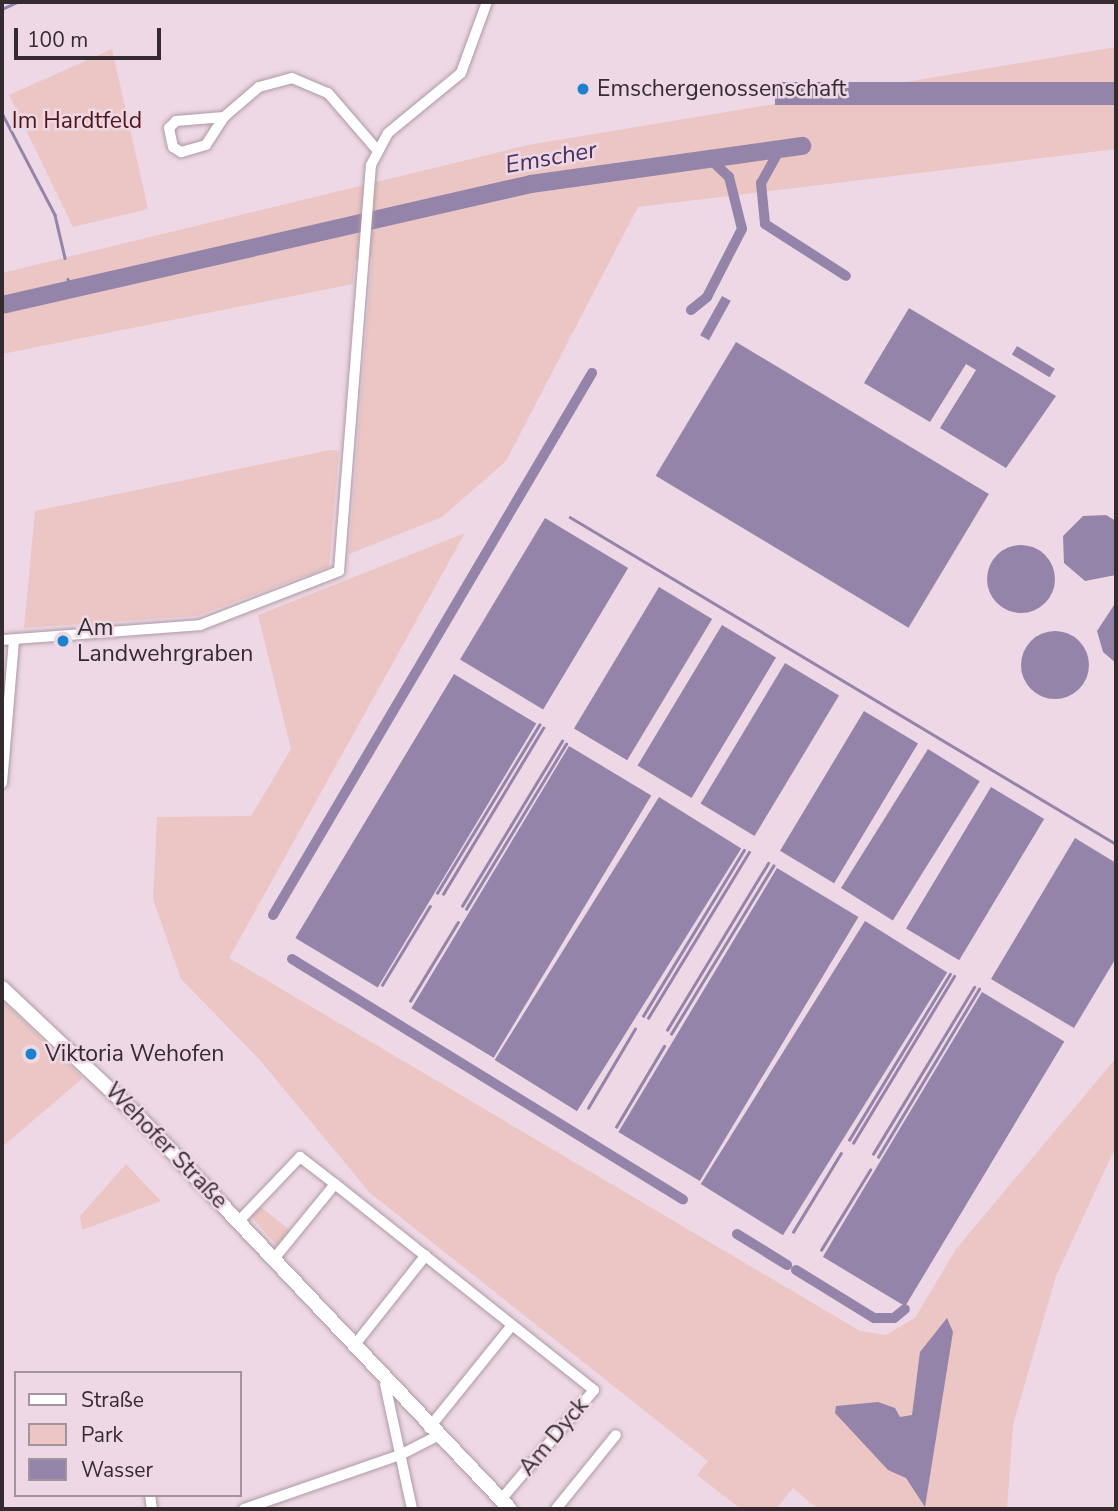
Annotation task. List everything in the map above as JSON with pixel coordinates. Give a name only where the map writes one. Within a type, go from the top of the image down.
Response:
[{"type":"main road","name":"Wehofer Straße","points":[[2,988],[76,1054],[237,1221]]},
{"type":"main road","name":"Am Dyck","points":[[237,1221],[431,1433],[505,1505]]},
{"type":"street","points":[[2,640],[200,625],[339,571],[366,203],[376,150],[399,121],[461,73],[486,2]]},
{"type":"street","points":[[224,117],[176,121],[169,128],[173,147],[181,152],[206,145],[224,117],[259,86],[303,79],[328,93],[376,150]]},
{"type":"street","points":[[2,783],[14,639]]},
{"type":"street","name":"Am Dyck","points":[[237,1221],[300,1157],[594,1390],[505,1505]]},
{"type":"street","points":[[273,1260],[335,1184]]},
{"type":"street","points":[[353,1347],[426,1255]]},
{"type":"street","points":[[244,1509],[275,1506],[400,1455],[431,1433],[512,1325]]},
{"type":"street","points":[[385,1384],[412,1509]]},
{"type":"street","name":"Am Dyck","points":[[556,1509],[616,1435]]},
{"type":"green space","points":[[1116,47],[1116,149],[638,207],[506,461],[442,517],[349,554],[372,257],[355,260],[353,284],[2,354],[2,273],[528,145]]},
{"type":"green space","name":"Im Hardtfeld","points":[[112,49],[148,209],[73,227],[9,95]]},
{"type":"green space","points":[[330,450],[339,451],[329,567],[197,616],[24,628],[35,511]]},
{"type":"green space","points":[[465,533],[229,958],[860,1331],[886,1335],[915,1318],[956,1249],[1116,1058],[1116,1146],[1056,1276],[1013,1425],[1007,1509],[818,1509],[793,1488],[776,1509],[741,1509],[697,1475],[708,1461],[370,1193],[259,1059],[181,979],[153,899],[157,817],[251,816],[291,749],[258,615]]},
{"type":"green space","name":"Viktoria Wehofen","points":[[2,1001],[83,1078],[2,1147]]},
{"type":"green space","points":[[126,1164],[161,1201],[82,1230],[80,1216]]},
{"type":"green space","points":[[257,1204],[291,1231],[277,1246],[248,1213]]},
{"type":"water","points":[[775,82],[1116,82],[1116,105],[775,105]]},
{"type":"water","points":[[722,296],[731,301],[709,340],[700,335]]},
{"type":"water","points":[[909,308],[1056,396],[1006,468],[940,428],[976,370],[966,364],[930,422],[864,383]]},
{"type":"water","points":[[736,342],[989,494],[909,628],[656,476]]},
{"type":"water","points":[[1017,346],[1055,369],[1050,377],[1012,355]]},
{"type":"water","points":[[1106,515],[1116,521],[1116,575],[1085,581],[1064,563],[1063,536],[1083,516]]},
{"type":"water","points":[[545,518],[628,568],[543,709],[460,659]]},
{"type":"water","points":[[1014,545],[1028,545],[1040,550],[1050,560],[1055,579],[1050,598],[1040,608],[1028,613],[1014,613],[1002,608],[992,598],[987,586],[987,572],[992,560],[1002,550]]},
{"type":"water","points":[[659,587],[712,619],[627,760],[574,728]]},
{"type":"water","points":[[1116,602],[1116,663],[1103,652],[1097,631]]},
{"type":"water","points":[[722,625],[776,657],[692,798],[638,766]]},
{"type":"water","points":[[1055,631],[1068,634],[1079,641],[1086,652],[1089,665],[1086,678],[1079,689],[1068,696],[1055,699],[1042,696],[1031,689],[1024,678],[1021,665],[1024,652],[1031,641],[1042,634]]},
{"type":"water","points":[[785,663],[839,695],[755,836],[701,804]]},
{"type":"water","points":[[454,674],[536,723],[378,987],[295,938]]},
{"type":"water","points":[[864,711],[918,743],[834,883],[780,851]]},
{"type":"water","points":[[569,746],[651,795],[494,1058],[411,1008]]},
{"type":"water","points":[[928,749],[980,781],[893,920],[841,888]]},
{"type":"water","points":[[991,787],[1044,819],[959,960],[906,928]]},
{"type":"water","points":[[659,797],[741,848],[577,1111],[495,1060]]},
{"type":"water","points":[[1075,838],[1116,863],[1116,958],[1074,1028],[991,979]]},
{"type":"water","points":[[777,868],[858,917],[700,1181],[618,1132]]},
{"type":"water","points":[[865,921],[947,972],[783,1235],[701,1184]]},
{"type":"water","points":[[982,992],[1064,1041],[905,1306],[823,1257]]},
{"type":"water","points":[[947,1318],[953,1332],[925,1507],[906,1478],[888,1470],[835,1413],[836,1406],[878,1402],[895,1408],[900,1417],[912,1415],[920,1352]]},
{"type":"waterway","points":[[2,9],[17,2]]},
{"type":"waterway","points":[[2,113],[55,215],[65,258]]},
{"type":"waterway","name":"Emscher","points":[[2,305],[531,184],[802,146]]},
{"type":"waterway","points":[[780,149],[761,183],[765,224],[846,276]]},
{"type":"waterway","points":[[691,310],[707,297],[742,229],[729,177],[711,160]]},
{"type":"waterway","points":[[68,279],[70,289]]},
{"type":"waterway","points":[[273,915],[592,373]]},
{"type":"waterway","points":[[570,517],[1116,844]]},
{"type":"waterway","points":[[437,893],[539,725]]},
{"type":"waterway","points":[[443,894],[543,728]]},
{"type":"waterway","points":[[462,906],[562,741]]},
{"type":"waterway","points":[[466,909],[566,744]]},
{"type":"waterway","points":[[643,1016],[744,850]]},
{"type":"waterway","points":[[648,1018],[749,852]]},
{"type":"waterway","points":[[667,1030],[768,863]]},
{"type":"waterway","points":[[671,1034],[773,866]]},
{"type":"waterway","points":[[382,985],[430,906]]},
{"type":"waterway","points":[[410,1001],[458,922]]},
{"type":"waterway","points":[[292,959],[683,1200]]},
{"type":"waterway","points":[[849,1140],[950,974]]},
{"type":"waterway","points":[[853,1143],[954,976]]},
{"type":"waterway","points":[[873,1154],[974,987]]},
{"type":"waterway","points":[[878,1157],[979,989]]},
{"type":"waterway","points":[[588,1108],[635,1029]]},
{"type":"waterway","points":[[616,1127],[664,1046]]},
{"type":"waterway","points":[[793,1232],[841,1153]]},
{"type":"waterway","points":[[821,1250],[870,1170]]},
{"type":"waterway","points":[[737,1234],[787,1265]]},
{"type":"waterway","points":[[796,1270],[874,1318],[894,1318],[905,1309]]},
{"type":"place","name":"Emschergenossenschaft","points":[[583,89]]},
{"type":"place","name":"Am Landwehrgraben","points":[[63,641]]},
{"type":"place","name":"Viktoria Wehofen","points":[[31,1054]]}]
